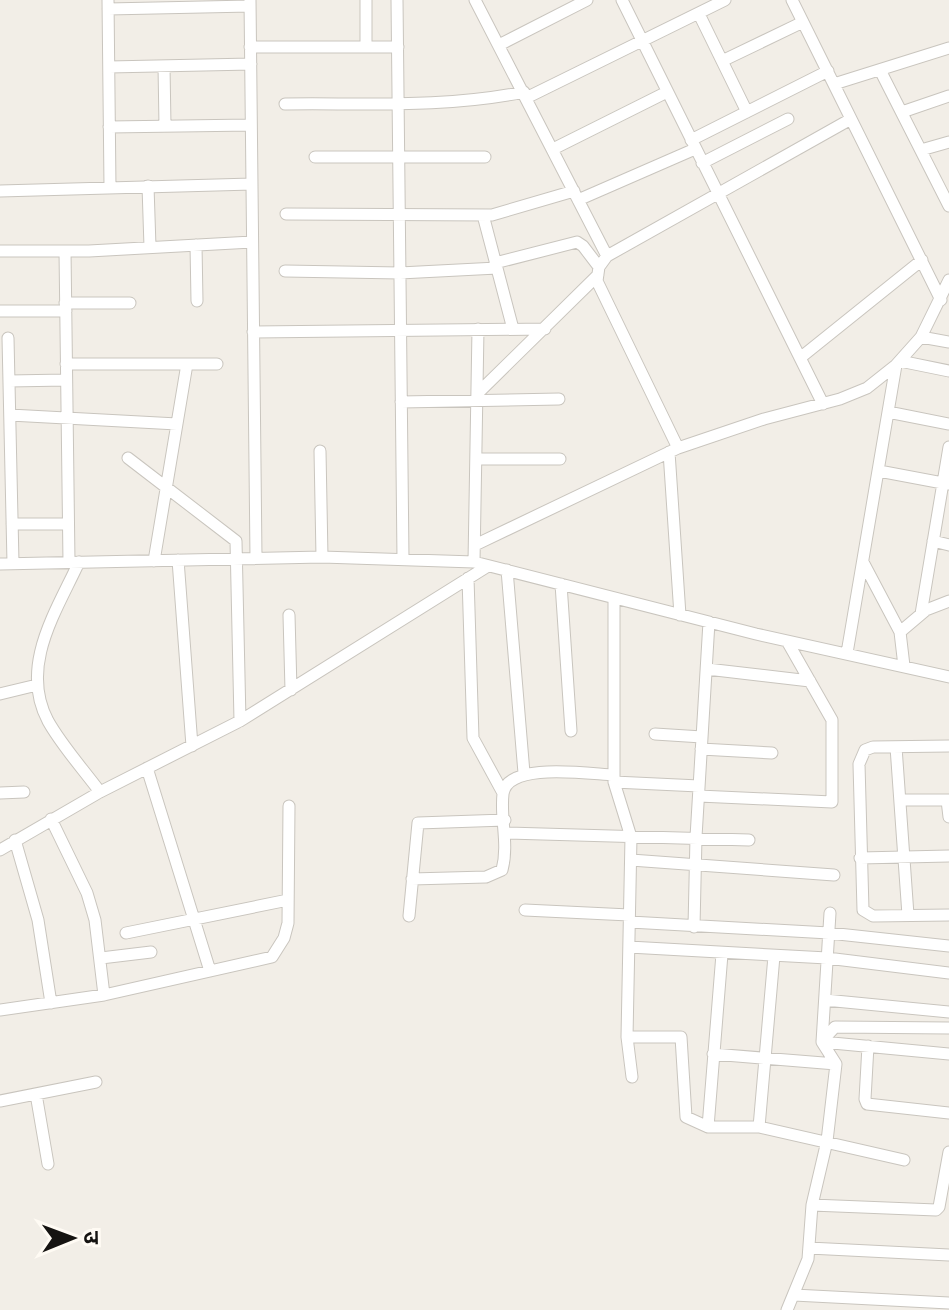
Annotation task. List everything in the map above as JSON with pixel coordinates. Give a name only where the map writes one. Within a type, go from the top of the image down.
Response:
[{"type":"street","points":[[366,0],[366,47]]},
{"type":"street","points":[[397,0],[403,559]]},
{"type":"street","points":[[499,45],[587,0]]},
{"type":"street","points":[[622,0],[823,404]]},
{"type":"street","points":[[285,104],[487,100],[525,95],[643,42],[725,0]]},
{"type":"street","points":[[792,0],[941,300]]},
{"type":"street","points":[[480,2],[607,256]]},
{"type":"street","points":[[110,187],[108,4],[250,3],[256,558]]},
{"type":"street","points":[[699,14],[747,112]]},
{"type":"street","points":[[722,61],[803,22]]},
{"type":"street","points":[[250,47],[398,47]]},
{"type":"street","points":[[834,84],[949,48]]},
{"type":"street","points":[[109,67],[251,64]]},
{"type":"street","points":[[164,66],[165,126]]},
{"type":"street","points":[[880,70],[949,206]]},
{"type":"street","points":[[286,214],[492,215],[576,196],[693,144],[747,112],[828,71]]},
{"type":"street","points":[[553,149],[667,92]]},
{"type":"street","points":[[902,112],[949,96]]},
{"type":"street","points":[[702,163],[788,119]]},
{"type":"street","points":[[478,396],[599,271],[607,256],[851,119]]},
{"type":"street","points":[[109,127],[251,125]]},
{"type":"street","points":[[921,150],[949,142]]},
{"type":"street","points":[[315,157],[485,157]]},
{"type":"street","points":[[0,191],[252,184]]},
{"type":"street","points":[[148,186],[150,247]]},
{"type":"street","points":[[483,215],[513,329]]},
{"type":"street","points":[[0,251],[252,242]]},
{"type":"street","points":[[285,271],[400,273],[496,266],[577,242],[583,246],[599,271],[597,281],[674,450],[680,615]]},
{"type":"street","points":[[196,245],[197,301]]},
{"type":"street","points":[[65,251],[68,524],[74,562],[42,641],[37,685],[48,721],[100,792]]},
{"type":"street","points":[[800,358],[922,260]]},
{"type":"street","points":[[475,545],[674,450],[867,388],[898,363],[921,337],[949,280]]},
{"type":"street","points":[[0,311],[130,303]]},
{"type":"street","points":[[474,562],[478,329]]},
{"type":"street","points":[[253,332],[545,329]]},
{"type":"street","points":[[921,337],[949,342]]},
{"type":"street","points":[[8,338],[4,356],[9,381],[13,563]]},
{"type":"street","points":[[898,363],[949,371]]},
{"type":"street","points":[[847,653],[898,363]]},
{"type":"street","points":[[66,364],[217,364]]},
{"type":"street","points":[[154,561],[187,364]]},
{"type":"street","points":[[9,381],[66,380]]},
{"type":"street","points":[[401,402],[478,396],[559,399]]},
{"type":"street","points":[[888,412],[949,424]]},
{"type":"street","points":[[10,415],[177,424]]},
{"type":"street","points":[[921,614],[946,484],[949,447]]},
{"type":"street","points":[[320,451],[322,557]]},
{"type":"street","points":[[128,458],[236,541],[240,721]]},
{"type":"street","points":[[478,459],[560,459]]},
{"type":"street","points":[[879,471],[946,484]]},
{"type":"street","points":[[12,524],[68,524]]},
{"type":"street","points":[[933,541],[949,545]]},
{"type":"street","points":[[0,564],[322,557],[474,562],[787,641],[949,677]]},
{"type":"street","points":[[178,560],[192,746]]},
{"type":"street","points":[[863,561],[900,632],[904,666]]},
{"type":"street","points":[[0,850],[100,792],[240,721],[488,566]]},
{"type":"street","points":[[507,570],[524,773]]},
{"type":"street","points":[[412,879],[495,874],[502,870],[506,856],[503,793],[473,738],[468,578]]},
{"type":"street","points":[[561,584],[571,731]]},
{"type":"street","points":[[614,599],[614,778],[631,837],[627,1037],[632,1077]]},
{"type":"street","points":[[900,632],[936,604],[949,601]]},
{"type":"street","points":[[289,615],[291,690]]},
{"type":"street","points":[[694,927],[696,837],[709,622]]},
{"type":"street","points":[[503,793],[507,783],[524,773],[614,778],[699,791],[832,802],[832,720],[787,641]]},
{"type":"street","points":[[707,669],[810,681]]},
{"type":"street","points":[[0,694],[37,685]]},
{"type":"street","points":[[655,734],[772,753]]},
{"type":"street","points":[[949,746],[873,747],[865,750],[861,756],[860,858],[863,910],[873,916],[949,915]]},
{"type":"street","points":[[896,747],[908,915]]},
{"type":"street","points":[[147,768],[210,971]]},
{"type":"street","points":[[0,793],[24,792]]},
{"type":"street","points":[[900,800],[948,800],[949,817]]},
{"type":"street","points":[[0,1010],[104,995],[272,957],[284,938],[288,923],[289,806]]},
{"type":"street","points":[[51,819],[87,893],[95,920],[104,995]]},
{"type":"street","points":[[409,916],[418,823],[505,826],[631,837],[749,840]]},
{"type":"street","points":[[15,840],[38,920],[51,1003]]},
{"type":"street","points":[[860,858],[949,856]]},
{"type":"street","points":[[631,860],[834,875]]},
{"type":"street","points":[[126,933],[288,900]]},
{"type":"street","points":[[525,910],[694,927],[829,933],[949,946]]},
{"type":"street","points":[[787,1310],[808,1259],[812,1205],[827,1141],[836,1064],[822,1042],[830,913]]},
{"type":"street","points":[[629,947],[827,958],[949,973]]},
{"type":"street","points":[[101,958],[151,952]]},
{"type":"street","points":[[708,1127],[722,954]]},
{"type":"street","points":[[759,1127],[774,956]]},
{"type":"street","points":[[825,1000],[949,1012]]},
{"type":"street","points":[[822,1042],[835,1027],[949,1028]]},
{"type":"street","points":[[627,1037],[681,1037],[686,1117],[708,1127],[759,1127],[904,1160]]},
{"type":"street","points":[[822,1042],[949,1054]]},
{"type":"street","points":[[868,1046],[867,1104],[949,1113]]},
{"type":"street","points":[[713,1054],[836,1064]]},
{"type":"street","points":[[0,1101],[96,1082]]},
{"type":"street","points":[[36,1094],[48,1164]]},
{"type":"street","points":[[812,1205],[932,1211],[939,1207],[949,1152]]},
{"type":"street","points":[[809,1248],[949,1255]]},
{"type":"street","points":[[794,1295],[949,1303]]}]
